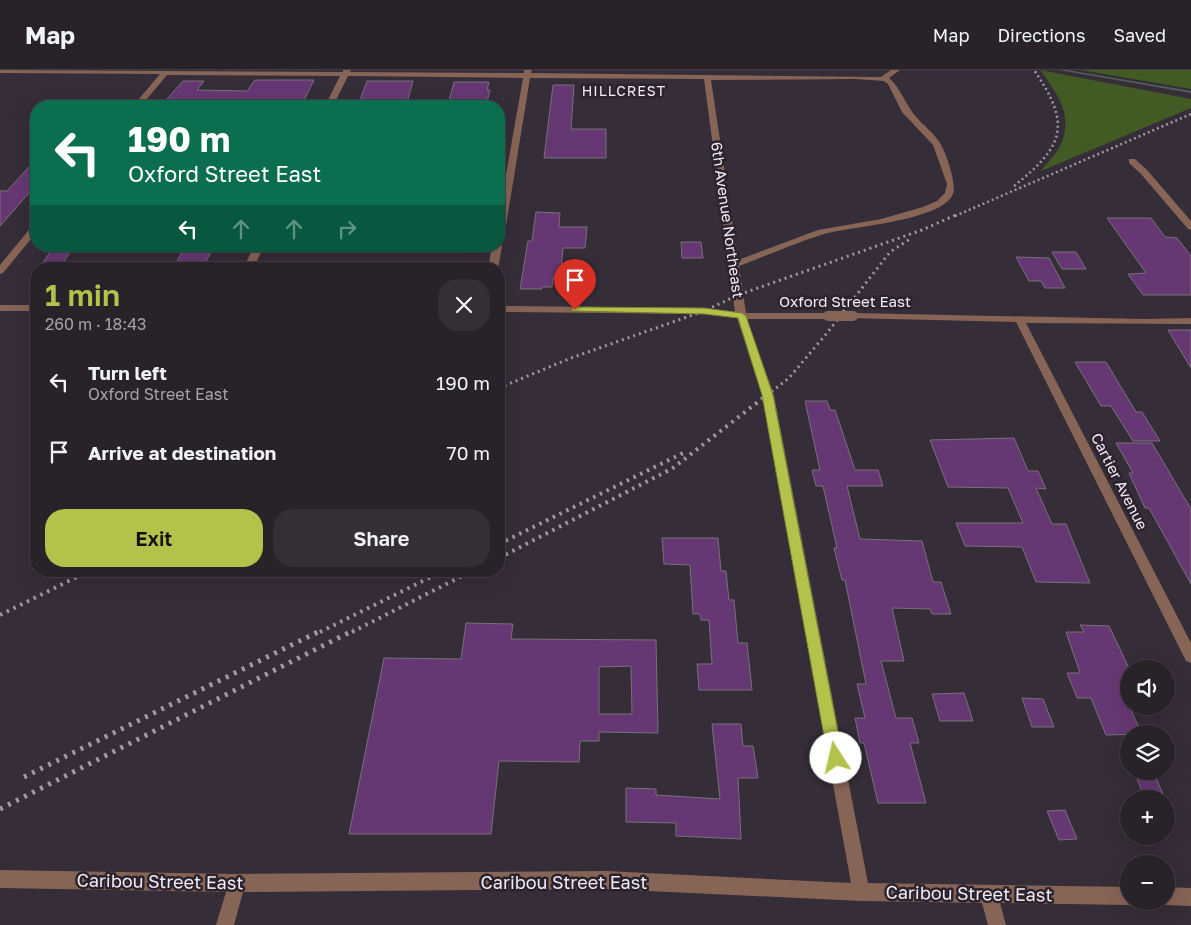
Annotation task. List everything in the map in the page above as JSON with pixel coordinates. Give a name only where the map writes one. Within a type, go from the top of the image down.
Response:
[{"type":"street","points":[[882,79],[896,70]]},
{"type":"street","points":[[0,71],[527,73],[766,79],[855,77],[882,79],[891,83],[905,110],[937,144],[951,184],[949,194],[940,203],[901,217],[821,232],[734,265]]},
{"type":"street","points":[[142,100],[166,71]]},
{"type":"street","points":[[332,100],[346,72]]},
{"type":"street","points":[[505,203],[527,73]]},
{"type":"street","name":"6th Avenue Northeast","points":[[707,77],[742,316],[768,395],[861,892]]},
{"type":"street","points":[[1132,161],[1144,172],[1191,227]]},
{"type":"street","points":[[0,271],[30,234]]},
{"type":"street","points":[[0,308],[30,308]]},
{"type":"street","name":"Oxford Street East","points":[[505,309],[704,311],[742,316],[1191,321]]},
{"type":"street","name":"Cartier Avenue","points":[[1020,320],[1191,657]]},
{"type":"street","name":"Caribou Street East","points":[[0,879],[237,883],[606,880],[861,892],[1120,896]]},
{"type":"street","points":[[225,925],[237,883]]},
{"type":"street","points":[[989,894],[997,925]]},
{"type":"street","points":[[1175,896],[1191,897]]},
{"type":"green space","points":[[1040,70],[1191,99],[1191,108],[1041,171],[1060,146],[1066,125],[1065,115],[1058,97]]},
{"type":"green space","points":[[1081,70],[1191,70],[1191,89]]},
{"type":"building","points":[[255,80],[314,80],[304,100],[166,100],[183,81],[204,81],[197,90],[247,91]]},
{"type":"building","points":[[367,81],[413,81],[408,100],[360,100]]},
{"type":"building","points":[[454,82],[489,82],[487,90],[490,90],[488,100],[449,100]]},
{"type":"building","points":[[553,85],[574,85],[571,129],[606,129],[606,158],[544,158]]},
{"type":"building","points":[[30,166],[30,192],[0,226],[0,191],[7,191]]},
{"type":"building","points":[[536,212],[560,213],[559,227],[587,227],[585,248],[563,248],[560,278],[553,278],[552,287],[520,289],[528,241],[532,241]]},
{"type":"building","points":[[1107,218],[1151,218],[1165,237],[1177,238],[1191,256],[1191,295],[1143,295],[1128,274],[1146,273]]},
{"type":"building","points":[[681,242],[701,242],[703,258],[682,258]]},
{"type":"building","points":[[50,252],[70,252],[64,262],[44,262]]},
{"type":"building","points":[[182,252],[211,252],[205,262],[176,262]]},
{"type":"building","points":[[1052,252],[1076,252],[1086,269],[1062,269]]},
{"type":"building","points":[[1016,257],[1049,258],[1065,288],[1045,288],[1041,281],[1029,281]]},
{"type":"building","points":[[1168,330],[1191,330],[1191,368]]},
{"type":"building","points":[[1075,362],[1106,362],[1136,412],[1142,412],[1160,441],[1133,441],[1111,406],[1101,406]]},
{"type":"building","points":[[805,401],[827,401],[830,410],[835,410],[855,470],[878,470],[883,486],[847,486],[860,539],[922,541],[933,582],[941,582],[951,614],[932,614],[930,609],[892,608],[904,661],[881,661],[896,718],[912,718],[919,743],[910,743],[926,803],[878,803],[864,743],[860,743],[855,718],[865,718],[857,684],[866,684],[845,580],[842,580],[834,548],[837,548],[823,486],[816,486],[812,470],[820,470]]},
{"type":"building","points":[[1014,438],[1028,471],[1038,471],[1046,489],[1036,488],[1052,524],[1066,524],[1090,583],[1036,582],[1022,547],[965,546],[956,523],[1023,523],[1008,488],[948,487],[930,440]]},
{"type":"building","points":[[1116,443],[1152,443],[1191,509],[1191,584],[1149,508],[1145,508],[1129,473],[1133,473]]},
{"type":"building","points":[[662,538],[718,538],[721,571],[726,571],[729,600],[734,600],[738,643],[747,643],[752,690],[699,690],[697,664],[712,664],[709,620],[701,620],[700,614],[693,614],[690,565],[664,564]]},
{"type":"building","points":[[466,623],[513,624],[511,639],[656,640],[658,733],[599,732],[599,741],[580,741],[579,762],[499,761],[491,834],[349,834],[384,658],[461,659]],"holes":[[[631,666],[632,714],[599,714],[599,667]]]},
{"type":"building","points":[[1080,625],[1109,626],[1125,660],[1120,660],[1120,715],[1133,715],[1138,725],[1120,725],[1120,735],[1106,735],[1091,698],[1077,698],[1067,673],[1080,673],[1066,632],[1084,632]]},
{"type":"building","points":[[964,693],[973,721],[940,721],[932,694]]},
{"type":"building","points":[[1022,698],[1043,699],[1054,727],[1032,727]]},
{"type":"building","points":[[712,724],[741,724],[743,746],[753,746],[758,778],[738,778],[741,839],[676,836],[676,823],[626,822],[626,788],[656,789],[656,795],[720,799]]},
{"type":"building","points":[[1138,780],[1157,780],[1161,790],[1141,790]]},
{"type":"building","points":[[1065,810],[1077,839],[1059,840],[1047,811]]},
{"type":"waterway","points":[[1061,70],[1191,92]]},
{"type":"railway","points":[[1014,186],[1044,159],[1057,134],[1058,120],[1054,106],[1034,70]]},
{"type":"railway","points":[[955,216],[1191,114]]},
{"type":"railway","points":[[505,386],[571,358],[704,311],[738,295],[922,230],[958,214]]},
{"type":"railway","points":[[762,399],[789,378],[827,333],[890,252],[910,239]]},
{"type":"railway","points":[[505,555],[673,468],[763,398]]},
{"type":"railway","points":[[505,541],[685,452]]},
{"type":"railway","points":[[0,615],[77,577]]},
{"type":"railway","points":[[320,632],[431,577]]},
{"type":"railway","points":[[352,632],[460,577]]},
{"type":"railway","points":[[24,777],[322,630]]},
{"type":"railway","points":[[0,809],[354,630]]},
{"type":"district","name":"HILLCREST","points":[[624,90]]},
{"type":"route","points":[[575,310],[704,311],[742,316],[768,395],[836,758]]}]
